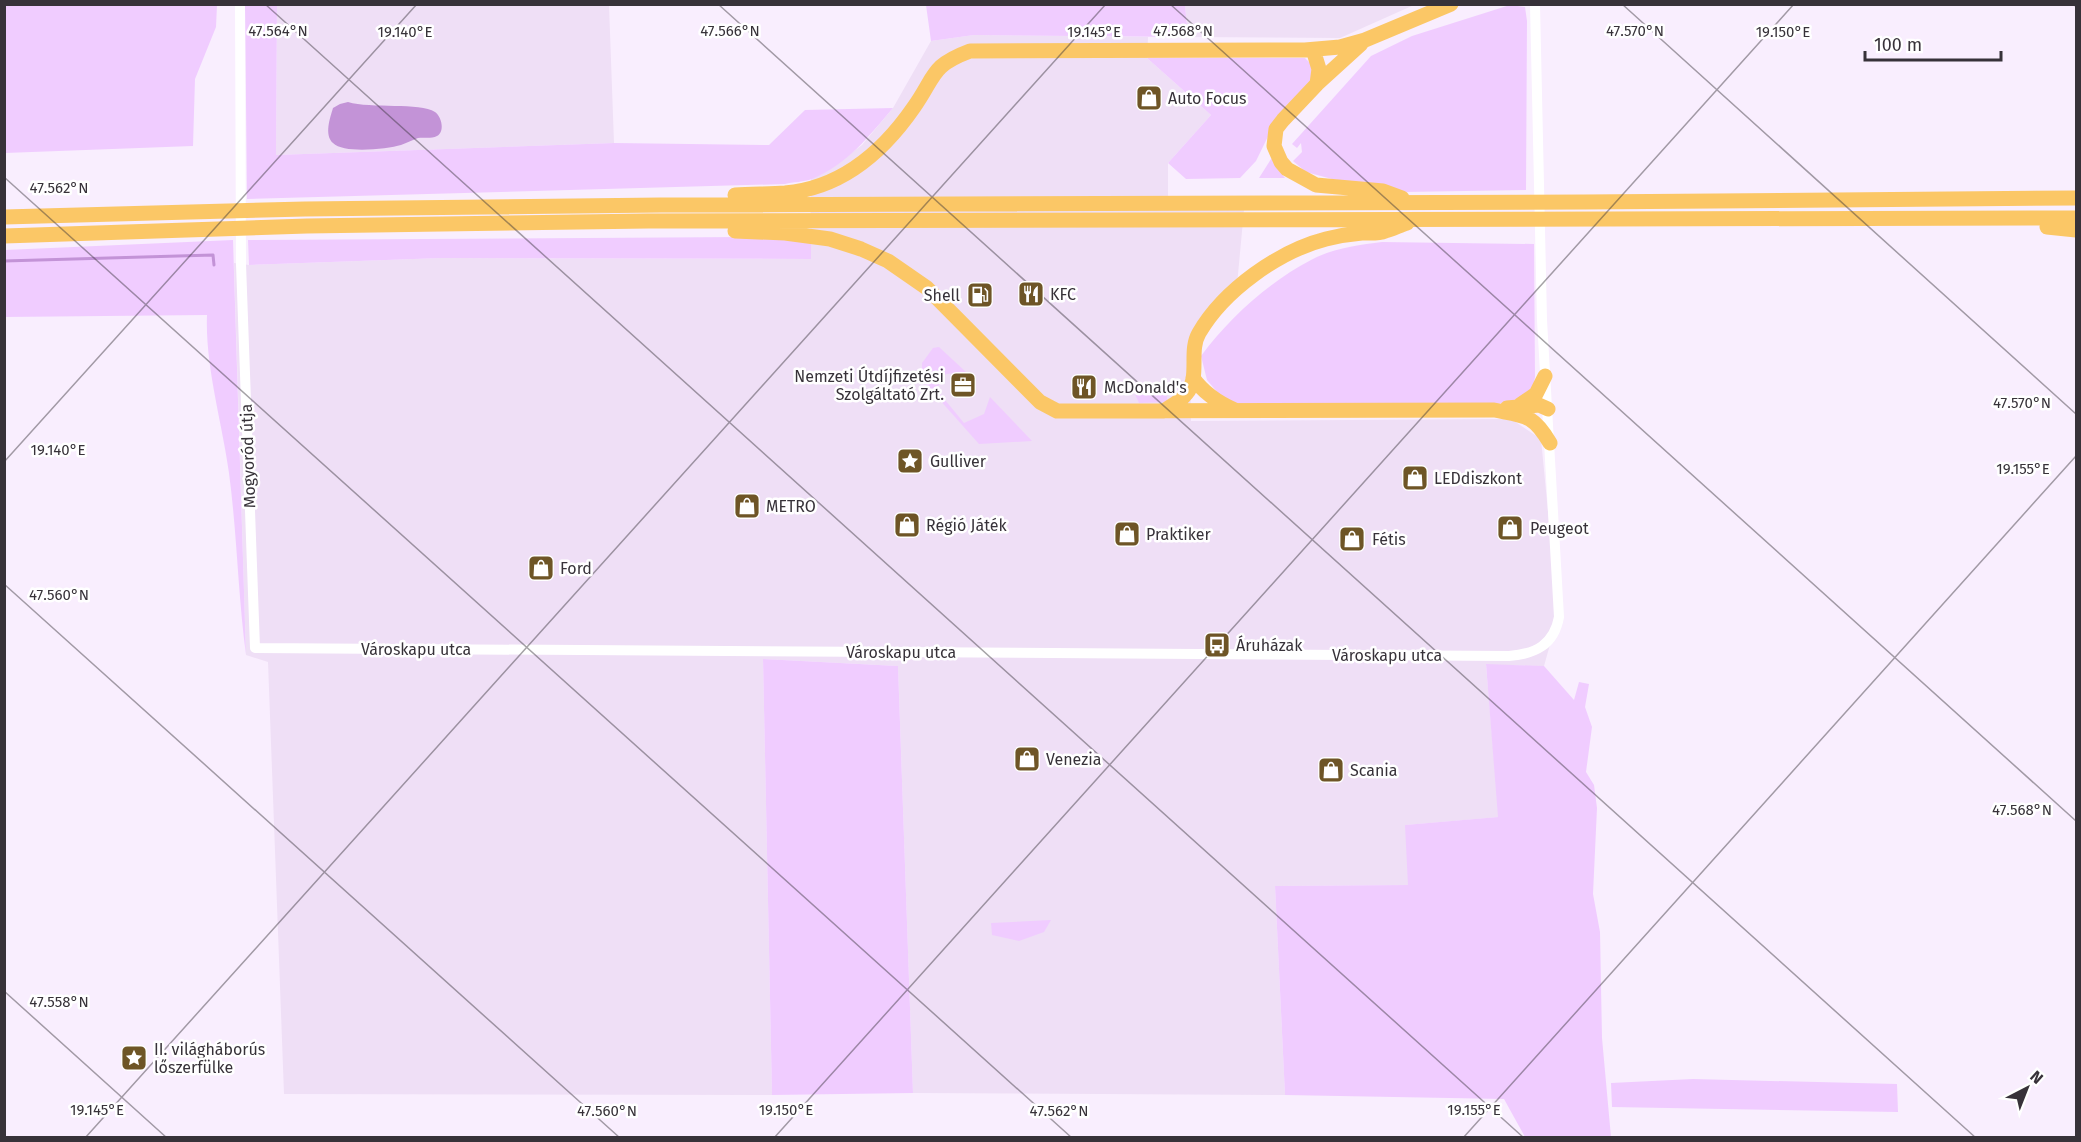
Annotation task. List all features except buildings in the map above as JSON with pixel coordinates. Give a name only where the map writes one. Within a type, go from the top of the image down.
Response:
[{"type":"highway","points":[[1310,53],[1365,40],[1451,4]]},
{"type":"highway","points":[[1365,40],[1317,84],[1276,129],[1274,140],[1276,153],[1287,169],[1316,185],[1383,191],[1413,202]]},
{"type":"highway","points":[[661,205],[694,196],[787,193],[840,178],[872,156],[898,130],[917,103],[932,75],[942,65],[970,51],[1310,53],[1343,59]]},
{"type":"highway","points":[[1310,53],[1320,69],[1317,84]]},
{"type":"highway","points":[[4,217],[294,209],[661,205],[2049,198],[2076,196]]},
{"type":"highway","points":[[4,236],[307,226],[648,221],[2076,218]]},
{"type":"highway","points":[[1972,219],[2076,230]]},
{"type":"highway","points":[[1196,411],[1200,404],[1194,384],[1195,343],[1201,331],[1229,297],[1260,269],[1273,260],[1311,243],[1343,236],[1386,231],[1416,220]]},
{"type":"highway","points":[[648,221],[688,228],[808,236],[841,242],[888,261],[919,282],[1040,402],[1052,410],[1064,412],[1522,411],[1539,405],[1548,409]]},
{"type":"highway","points":[[1522,411],[1536,394],[1545,376]]},
{"type":"highway","points":[[1164,411],[1186,394],[1194,384]]},
{"type":"highway","points":[[1194,384],[1220,403],[1238,411]]},
{"type":"highway","points":[[1522,411],[1539,425],[1550,442]]},
{"type":"street","name":"Mogyoród útja","points":[[240,4],[241,264],[255,648]]},
{"type":"street","points":[[1535,4],[1540,265],[1550,442]]},
{"type":"street","name":"Városkapu utca","points":[[255,648],[1509,656],[1537,651],[1545,645],[1554,634],[1559,617],[1550,442]]},
{"type":"shaded area","points":[[1185,4],[1414,5],[1340,38],[1188,37]]},
{"type":"shaded area","points":[[4,5],[217,5],[216,27],[195,79],[193,146],[5,153]]},
{"type":"shaded area","points":[[245,5],[277,5],[276,155],[614,143],[769,145],[805,110],[893,108],[857,148],[836,166],[812,179],[785,184],[247,199]]},
{"type":"shaded area","points":[[277,5],[609,5],[614,143],[276,155]]},
{"type":"shaded area","points":[[926,5],[1185,5],[1188,37],[974,35],[931,41]]},
{"type":"shaded area","points":[[1510,5],[1525,7],[1527,21],[1526,190],[1405,192],[1306,172],[1293,161],[1302,152],[1301,143],[1297,148],[1292,144],[1371,56],[1412,36]]},
{"type":"shaded area","points":[[974,35],[1148,37],[1147,58],[1211,115],[1168,163],[1168,207],[1244,210],[1237,285],[1190,356],[1191,421],[1511,419],[1541,439],[1558,616],[1544,666],[1486,665],[1499,817],[1406,825],[1409,885],[1275,886],[1285,1095],[913,1093],[898,666],[763,659],[772,1095],[284,1094],[268,662],[246,655],[234,263],[249,265],[442,258],[810,259],[811,179],[833,167],[862,145],[893,108],[931,41]]},
{"type":"shaded area","points":[[1147,58],[1305,58],[1314,67],[1314,82],[1277,118],[1256,161],[1240,178],[1186,179],[1168,163],[1211,115]]},
{"type":"shaded area","points":[[348,102],[428,109],[439,117],[442,124],[441,131],[435,137],[418,138],[386,148],[346,149],[330,140],[328,131],[333,108]]},
{"type":"shaded area","points":[[1273,156],[1277,168],[1285,178],[1259,178]]},
{"type":"shaded area","points":[[742,237],[811,242],[811,259],[442,258],[249,265],[248,240]]},
{"type":"shaded area","points":[[233,240],[246,655],[232,496],[211,374],[207,315],[4,317],[5,250]]},
{"type":"shaded area","points":[[1382,242],[1534,244],[1535,377],[1529,394],[1508,403],[1460,406],[1242,406],[1223,399],[1207,380],[1201,356],[1237,315],[1265,290],[1311,260],[1337,250]]},
{"type":"shaded area","points":[[939,347],[966,372],[946,374],[936,389],[964,423],[984,414],[990,397],[1032,441],[979,444],[922,380],[922,363],[933,348]]},
{"type":"shaded area","points":[[1136,382],[1155,382],[1167,390],[1167,402],[1139,403],[1134,392]]},
{"type":"shaded area","points":[[763,659],[898,666],[913,1093],[772,1095]]},
{"type":"shaded area","points":[[1486,664],[1544,666],[1574,700],[1579,682],[1589,684],[1585,707],[1592,727],[1586,772],[1594,785],[1597,808],[1593,894],[1600,932],[1602,1038],[1611,1137],[1525,1137],[1504,1099],[1285,1095],[1275,886],[1408,885],[1405,825],[1498,817]]},
{"type":"shaded area","points":[[1051,920],[1044,932],[1019,941],[992,935],[991,923]]},
{"type":"shaded area","points":[[1693,1079],[1897,1084],[1898,1112],[1612,1107],[1611,1083]]},
{"type":"waterway","points":[[4,261],[213,255],[214,265]]},
{"type":"place","name":"Auto Focus","points":[[1149,98]]},
{"type":"place","name":"KFC","points":[[1031,294]]},
{"type":"place","name":"Shell","points":[[980,295]]},
{"type":"place","name":"Nemzeti Útdíjfizetési Szolgáltató Zrt.","points":[[963,385]]},
{"type":"place","name":"McDonald's","points":[[1084,387]]},
{"type":"place","name":"Gulliver","points":[[910,461]]},
{"type":"place","name":"LEDdiszkont","points":[[1415,478]]},
{"type":"place","name":"METRO","points":[[747,506]]},
{"type":"place","name":"Régió Játék","points":[[907,525]]},
{"type":"place","name":"Peugeot","points":[[1510,528]]},
{"type":"place","name":"Praktiker","points":[[1127,534]]},
{"type":"place","name":"Fétis","points":[[1352,539]]},
{"type":"place","name":"Ford","points":[[541,568]]},
{"type":"place","name":"Áruházak","points":[[1217,645]]},
{"type":"place","name":"Venezia","points":[[1027,759]]},
{"type":"place","name":"Scania","points":[[1331,770]]},
{"type":"place","name":"II. világháborús lőszerfülke","points":[[134,1058]]}]
